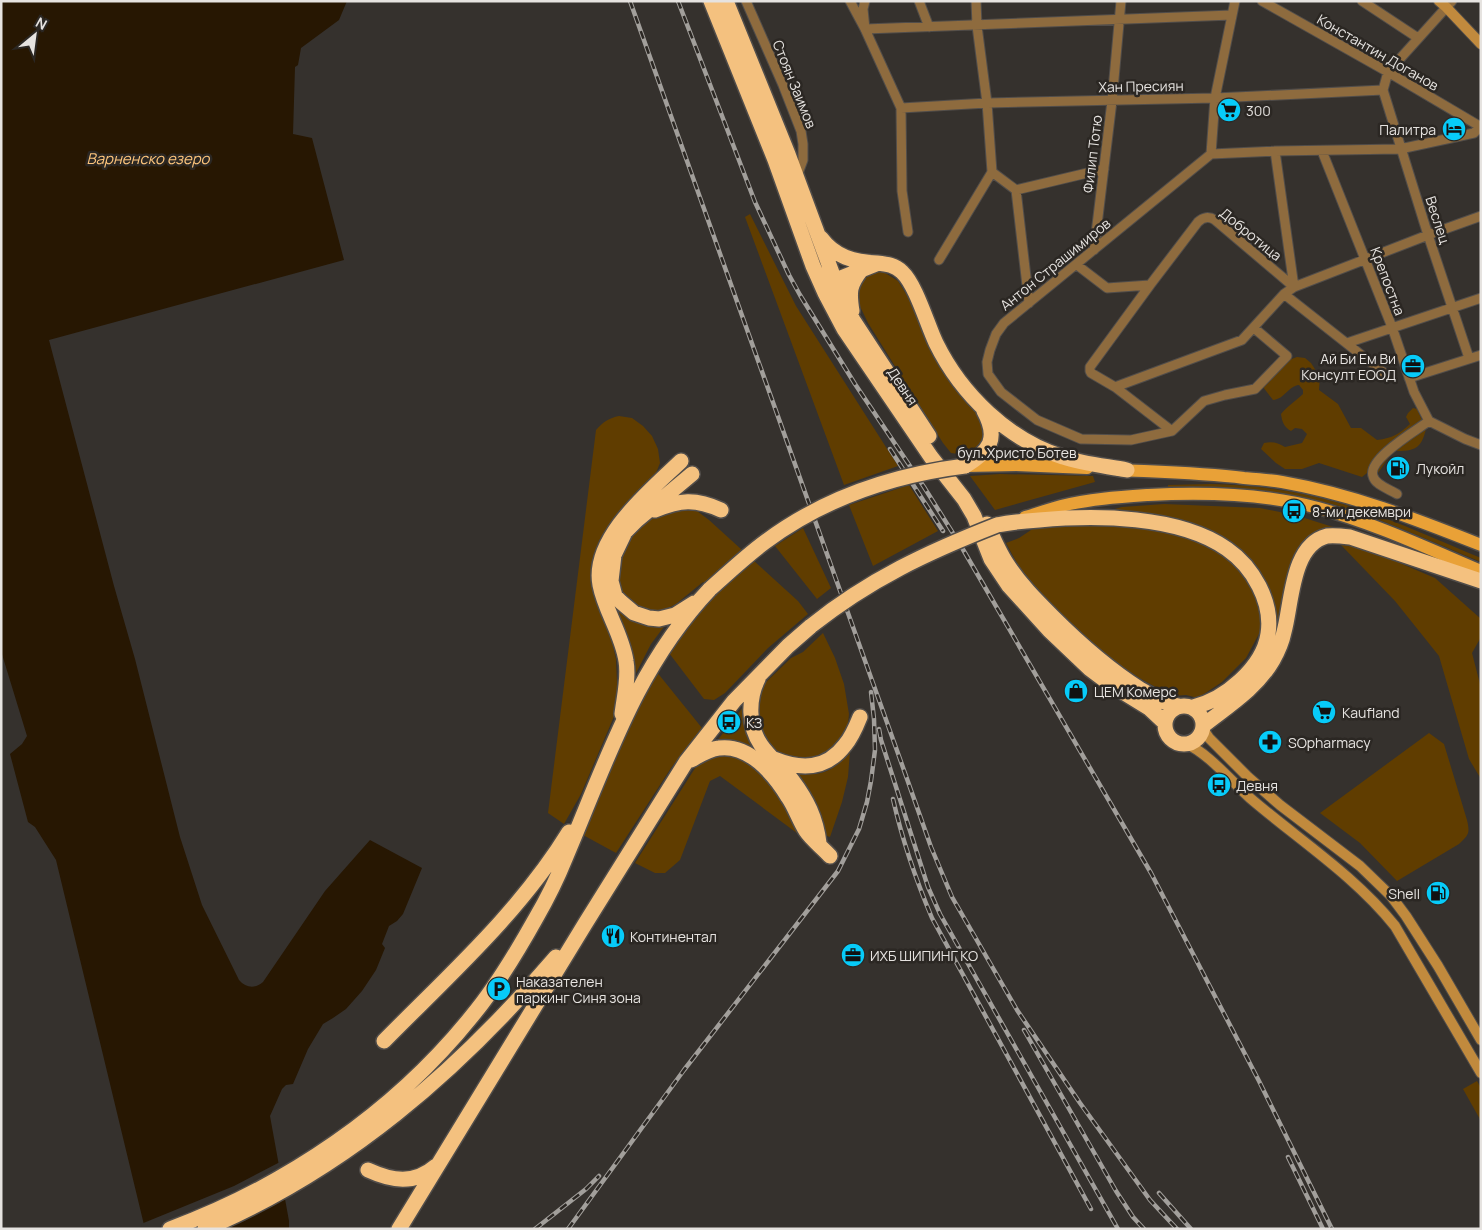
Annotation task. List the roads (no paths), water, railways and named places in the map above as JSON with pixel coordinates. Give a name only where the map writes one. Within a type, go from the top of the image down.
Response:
[{"type":"highway","name":"Девня","points":[[711,1],[775,160],[813,266],[844,329],[920,441],[964,499],[974,516],[991,559],[1009,586],[1049,630],[1090,669],[1149,708],[1165,722]]},
{"type":"highway","name":"Девня","points":[[726,1],[797,179],[840,297],[934,444],[975,499],[1001,555],[1026,589],[1068,633],[1107,667],[1162,702],[1185,706]]},
{"type":"highway","points":[[816,231],[828,247],[861,265]]},
{"type":"highway","points":[[813,266],[831,276],[841,278],[861,265],[885,263],[897,268],[909,279],[928,327],[942,354],[963,385],[983,407],[1015,433],[1048,452],[1065,458],[1127,470]]},
{"type":"highway","points":[[853,320],[850,290],[861,265]]},
{"type":"highway","points":[[825,293],[831,276]]},
{"type":"highway","points":[[965,466],[984,453],[990,439],[992,426],[983,407]]},
{"type":"highway","points":[[620,727],[627,674],[626,661],[600,586],[600,568],[608,542],[618,524],[681,461]]},
{"type":"highway","name":"бул. Христо Ботев","points":[[589,799],[620,727],[655,661],[677,629],[708,592],[739,563],[764,542],[793,523],[849,494],[898,478],[934,470],[965,466]]},
{"type":"highway","points":[[692,474],[642,515],[625,532],[617,547],[611,572],[611,581],[616,596],[634,612],[650,618],[659,619],[675,615],[708,592]]},
{"type":"highway","points":[[642,515],[670,504],[685,501],[702,503],[721,510]]},
{"type":"highway","points":[[399,1229],[686,762],[722,716],[762,671],[788,646],[838,604],[874,581],[954,541],[1002,524],[1101,517],[1151,522],[1203,536],[1237,557],[1252,575],[1262,594],[1268,613],[1268,634],[1255,662],[1242,679],[1216,699],[1206,704],[1185,706],[1170,712],[1165,722],[1166,732],[1180,743],[1186,744],[1198,739],[1204,727],[1249,690],[1268,668],[1281,644],[1300,562],[1308,547],[1316,541],[1334,536],[1350,537],[1481,581]]},
{"type":"highway","points":[[762,671],[752,697],[752,718],[760,743],[793,781],[806,801],[816,825],[819,843]]},
{"type":"highway","points":[[1185,706],[1202,715],[1204,727]]},
{"type":"highway","points":[[774,760],[798,767],[823,763],[844,746],[860,717]]},
{"type":"highway","points":[[686,762],[717,748],[733,748],[750,755],[766,768],[780,785],[789,797],[806,831],[830,856]]},
{"type":"highway","points":[[384,1041],[488,936],[535,882],[589,799]]},
{"type":"highway","points":[[170,1229],[239,1200],[336,1143],[377,1112],[446,1046],[472,1016],[522,943],[565,861],[589,799]]},
{"type":"highway","points":[[205,1229],[242,1213],[338,1157],[409,1104],[469,1051],[540,976],[585,924]]},
{"type":"highway","points":[[368,1170],[390,1178],[405,1180],[424,1175],[442,1160]]},
{"type":"main road","points":[[1446,3],[1481,44]]},
{"type":"main road","name":"бул. Христо Ботев","points":[[965,466],[1016,465],[1180,472],[1289,483],[1364,501],[1481,545]]},
{"type":"main road","points":[[1002,524],[1062,506],[1106,499],[1176,494],[1222,494],[1255,497],[1299,503],[1351,518],[1481,571]]},
{"type":"main road","points":[[1204,727],[1210,738],[1248,777],[1280,805],[1360,866],[1391,896],[1438,966],[1481,1040]]},
{"type":"main road","points":[[1186,744],[1197,750],[1249,797],[1345,874],[1379,906],[1395,926],[1481,1073]]},
{"type":"street","name":"Стоян Заимов","points":[[746,1],[801,131],[803,160],[797,179]]},
{"type":"street","points":[[865,1],[863,9],[865,30]]},
{"type":"street","points":[[919,1],[929,27]]},
{"type":"street","points":[[940,260],[992,172],[976,1]]},
{"type":"street","name":"Филип Тотю","points":[[1094,250],[1112,100],[1121,1]]},
{"type":"street","points":[[1235,1],[1216,98],[1212,154],[1400,149],[1474,133],[1480,127]]},
{"type":"street","name":"Константин Доганов","points":[[1262,1],[1388,72],[1480,127]]},
{"type":"street","points":[[1362,1],[1418,38]]},
{"type":"street","points":[[854,2],[901,108],[902,191],[908,232]]},
{"type":"street","points":[[1382,90],[1388,72],[1446,3]]},
{"type":"street","points":[[865,30],[1232,15]]},
{"type":"street","name":"Хан Пресиян","points":[[901,108],[987,103],[1216,98],[1382,90]]},
{"type":"street","name":"Веслец","points":[[1382,90],[1469,358]]},
{"type":"street","name":"Крепостна","points":[[1322,151],[1392,327],[1414,392],[1429,421]]},
{"type":"street","name":"Добротица","points":[[1275,152],[1294,287]]},
{"type":"street","name":"Антон Страшимиров","points":[[1172,431],[1131,440],[1081,439],[1037,420],[1000,392],[988,374],[987,362],[996,334],[1004,323],[1212,154]]},
{"type":"street","points":[[1016,190],[1104,169]]},
{"type":"street","points":[[992,172],[1016,190],[1029,303]]},
{"type":"street","points":[[1116,387],[1242,340],[1284,294],[1294,287],[1428,234],[1481,216]]},
{"type":"street","name":"Добротица","points":[[1150,285],[1198,222],[1204,217],[1208,217],[1215,220],[1294,287]]},
{"type":"street","points":[[1077,265],[1107,288],[1150,285]]},
{"type":"street","points":[[1150,285],[1090,368],[1091,373],[1116,387],[1172,431],[1204,401],[1254,389],[1287,356],[1254,328]]},
{"type":"street","points":[[1284,294],[1388,376]]},
{"type":"street","points":[[1346,343],[1481,298]]},
{"type":"street","points":[[1409,378],[1481,355]]},
{"type":"street","points":[[1397,494],[1376,481],[1372,475],[1374,466],[1392,447],[1429,421],[1464,439],[1481,445]]},
{"type":"water","name":"Варненско езеро","points":[[1,1],[347,1],[339,20],[301,48],[298,65],[295,67],[293,134],[312,138],[344,260],[49,340],[135,659],[180,837],[202,905],[239,980],[251,987],[263,982],[325,891],[370,840],[422,868],[403,914],[389,926],[382,944],[385,948],[376,970],[362,991],[346,1009],[323,1024],[308,1049],[293,1084],[286,1085],[282,1089],[270,1116],[289,1229],[145,1229],[56,860],[35,827],[28,822],[10,754],[22,744],[27,736],[1,651]]},
{"type":"railway","points":[[630,1],[931,847],[952,897],[1017,1010],[1080,1103],[1150,1200],[1177,1229]]},
{"type":"railway","points":[[678,1],[755,202],[789,275],[855,384],[961,546],[1151,873],[1259,1081],[1332,1229]]},
{"type":"railway","points":[[890,449],[943,531]]},
{"type":"railway","points":[[568,1229],[684,1070],[838,871],[859,829],[871,781],[875,750],[871,692]]},
{"type":"railway","points":[[879,729],[928,887],[940,914],[1118,1229]]},
{"type":"railway","points":[[893,799],[910,859],[932,918],[1091,1209]]},
{"type":"railway","points":[[1024,1030],[1116,1191],[1133,1217],[1144,1229]]},
{"type":"railway","points":[[1288,1157],[1323,1229]]},
{"type":"railway","points":[[535,1229],[586,1189],[599,1176]]},
{"type":"railway","points":[[1159,1193],[1191,1229]]},
{"type":"place","name":"300","points":[[1229,110]]},
{"type":"place","name":"Палитра","points":[[1454,129]]},
{"type":"place","name":"Ай Би Ем Ви Консулт ЕООД","points":[[1413,366]]},
{"type":"place","name":"Лукойл","points":[[1398,468]]},
{"type":"place","name":"8-ми декември","points":[[1294,511]]},
{"type":"place","name":"ЦЕМ Комерс","points":[[1076,691]]},
{"type":"place","name":"Kaufland","points":[[1324,712]]},
{"type":"place","name":"КЗ","points":[[729,722]]},
{"type":"place","name":"SOpharmacy","points":[[1270,742]]},
{"type":"place","name":"Девня","points":[[1219,785]]},
{"type":"place","name":"Shell","points":[[1438,893]]},
{"type":"place","name":"Континентал","points":[[613,936]]},
{"type":"place","name":"ИХБ ШИПИНГ КО","points":[[853,955]]},
{"type":"place","name":"Наказателен паркинг Синя зона","points":[[499,989]]}]
